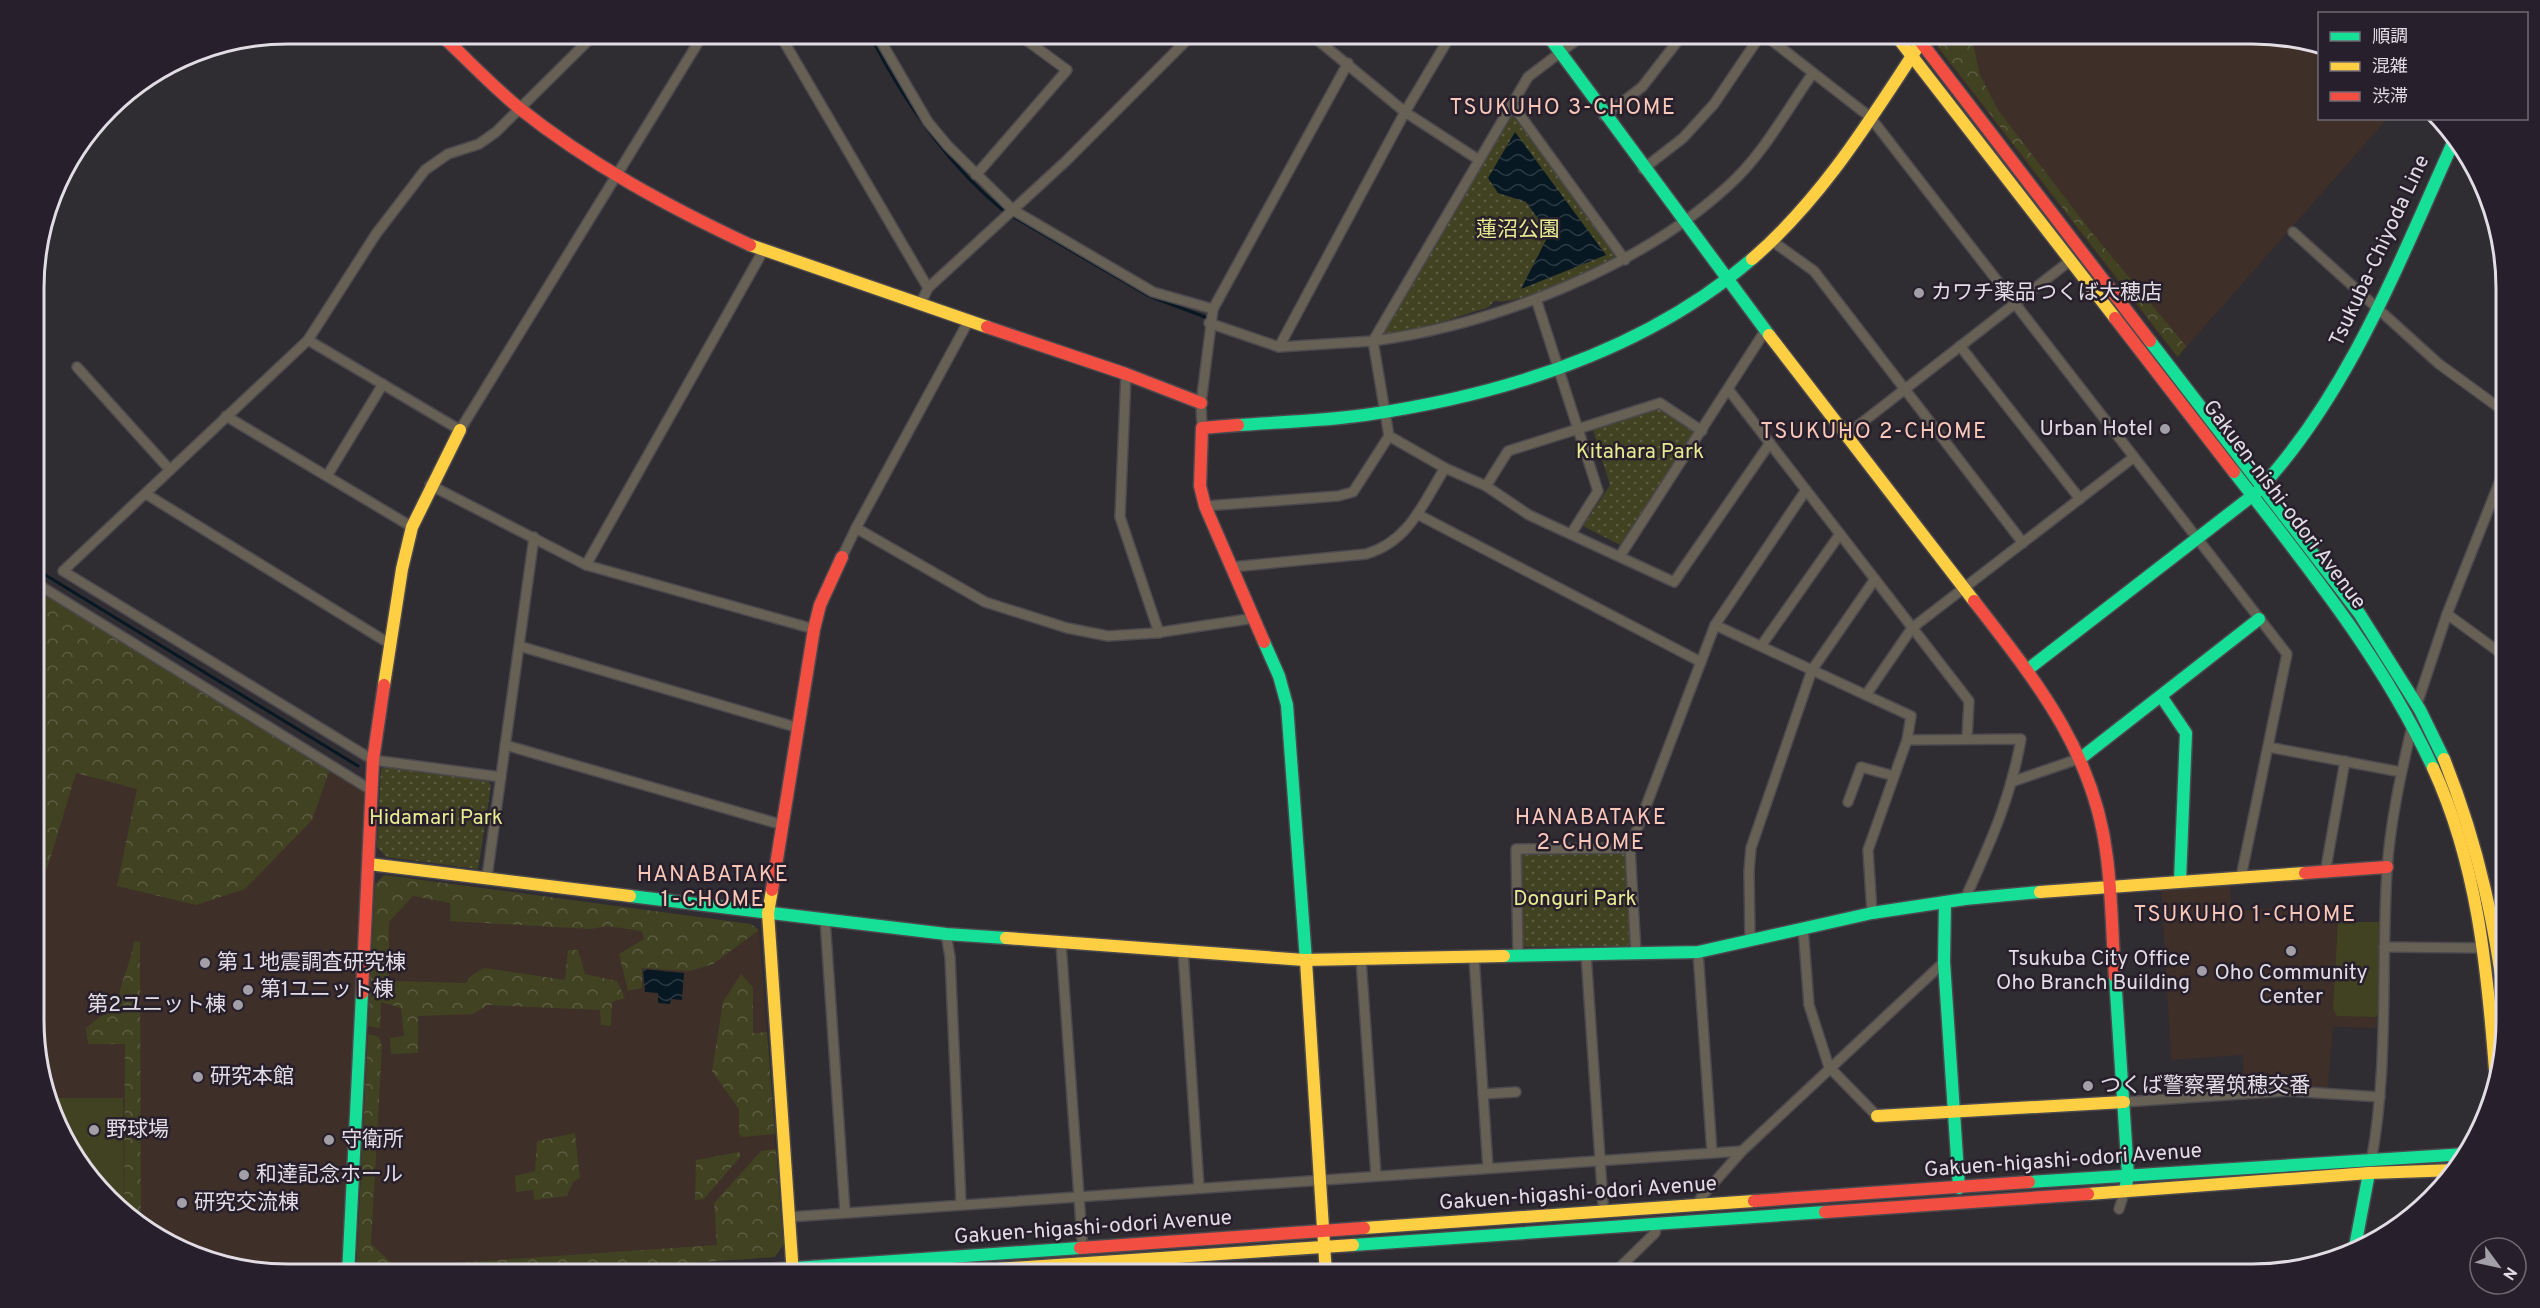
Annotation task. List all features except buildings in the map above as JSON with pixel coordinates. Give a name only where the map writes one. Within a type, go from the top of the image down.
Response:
[{"type":"main road","points":[[451,44],[519,108],[616,174],[713,228],[764,251],[1126,374],[1201,403]]},
{"type":"main road","points":[[1554,44],[1642,168],[1765,331],[2027,670],[2058,714],[2081,758],[2104,834],[2124,1102],[2128,1175],[2125,1190]]},
{"type":"main road","name":"Gakuen-nishi-odori Avenue","points":[[1903,44],[2351,625],[2412,723],[2441,782],[2474,893],[2484,948],[2494,1055]]},
{"type":"main road","points":[[1325,1264],[1304,960],[1295,788],[1287,705],[1279,676],[1205,506],[1200,486],[1202,428],[1386,412],[1445,400],[1558,366],[1645,332],[1673,316],[1726,279],[1772,241],[1826,181],[1912,56],[1917,44]]},
{"type":"main road","name":"Gakuen-nishi-odori Avenue","points":[[1926,44],[2360,613],[2417,704],[2452,774],[2477,843],[2496,939]]},
{"type":"main road","name":"Tsukuba-Chiyoda Line","points":[[2027,670],[2252,496],[2285,462],[2321,409],[2378,309],[2451,147]]},
{"type":"main road","points":[[349,1264],[373,760],[390,644],[412,527],[430,485],[460,430]]},
{"type":"main road","points":[[792,1264],[768,913],[814,629],[820,605],[842,557]]},
{"type":"main road","points":[[2081,758],[2259,619]]},
{"type":"main road","points":[[2161,696],[2186,733],[2180,881]]},
{"type":"main road","points":[[369,864],[946,934],[1304,960],[1698,952],[1872,913],[1965,899],[2109,886],[2387,867]]},
{"type":"main road","points":[[1945,902],[1944,962],[1959,1188]]},
{"type":"main road","points":[[1877,1116],[2124,1102]]},
{"type":"main road","name":"Gakuen-higashi-odori Avenue","points":[[1036,1264],[1696,1206],[2457,1153]]},
{"type":"main road","name":"Gakuen-higashi-odori Avenue","points":[[921,1264],[1323,1239],[1657,1224],[2369,1173],[2445,1170]]},
{"type":"main road","points":[[2356,1241],[2369,1173]]},
{"type":"street","points":[[501,777],[373,760],[63,571],[308,340],[376,234],[425,170],[448,154],[479,144],[496,132],[585,44]]},
{"type":"street","points":[[308,340],[460,430],[697,44]]},
{"type":"street","points":[[785,44],[928,288]]},
{"type":"street","points":[[882,44],[928,122],[976,176],[1013,210],[1153,292],[1213,309]]},
{"type":"street","points":[[976,176],[1067,70],[1032,44]]},
{"type":"street","points":[[921,303],[928,288],[1013,210],[1183,44]]},
{"type":"street","points":[[1323,44],[1405,112],[1479,160]]},
{"type":"street","points":[[1279,348],[1405,112],[1445,44]]},
{"type":"street","points":[[1205,506],[1338,496],[1353,492],[1389,436],[1372,340],[1528,77],[1571,44]]},
{"type":"street","points":[[1604,116],[1642,87],[1675,44]]},
{"type":"street","points":[[1642,168],[1683,138],[1714,104],[1755,44]]},
{"type":"street","points":[[1776,44],[1870,117],[2287,654],[2241,878]]},
{"type":"street","points":[[1202,428],[1201,403],[1209,323],[1213,309],[1348,63]]},
{"type":"street","points":[[1209,323],[1279,348],[1422,334],[1536,299],[1625,260],[1728,187],[1748,166],[1813,73]]},
{"type":"street","points":[[1512,104],[1625,260]]},
{"type":"street","points":[[2293,232],[2447,371],[2496,406]]},
{"type":"street","points":[[1772,241],[1814,271],[2023,543]]},
{"type":"street","points":[[586,564],[764,251]]},
{"type":"street","points":[[1846,435],[2071,260]]},
{"type":"street","points":[[1536,299],[1598,491],[1571,534]]},
{"type":"street","points":[[842,557],[969,320]]},
{"type":"street","points":[[1620,556],[1765,331]]},
{"type":"street","points":[[1960,346],[2080,499]]},
{"type":"street","points":[[77,367],[170,470]]},
{"type":"street","points":[[1126,374],[1120,517],[1159,633]]},
{"type":"street","points":[[327,477],[383,384]]},
{"type":"street","points":[[1728,389],[1970,701],[1967,738]]},
{"type":"street","points":[[1486,486],[1508,451],[1660,403],[1702,431]]},
{"type":"street","points":[[226,416],[412,527]]},
{"type":"street","points":[[1389,436],[1445,468],[1486,486],[1529,515],[1674,582],[1770,443]]},
{"type":"street","points":[[1866,695],[1912,628],[2134,457]]},
{"type":"street","points":[[1232,567],[1366,554],[1382,550],[1399,539],[1445,468]]},
{"type":"street","points":[[430,485],[586,564],[814,629]]},
{"type":"street","points":[[1636,953],[1630,848],[1715,625],[1806,490]]},
{"type":"street","points":[[2369,1173],[2380,1097],[2387,867],[2402,772],[2417,704],[2447,614],[2496,491]]},
{"type":"street","points":[[146,494],[390,644]]},
{"type":"street","points":[[1416,514],[1701,662]]},
{"type":"street","points":[[856,528],[985,603],[1067,628],[1108,636],[1159,633],[1255,618]]},
{"type":"street","points":[[1761,646],[1840,534]]},
{"type":"street","points":[[487,877],[534,537]]},
{"type":"street","points":[[1750,940],[1751,848],[1812,670],[1875,579]]},
{"type":"street","points":[[44,588],[371,790]]},
{"type":"street","points":[[2447,614],[2496,650]]},
{"type":"street","points":[[1715,625],[1911,716],[1907,740],[1868,850],[1872,913]]},
{"type":"street","points":[[519,646],[799,728]]},
{"type":"street","points":[[1907,740],[2021,739],[2014,781],[2000,821],[1965,899]]},
{"type":"street","points":[[505,745],[783,825]]},
{"type":"street","points":[[2268,747],[2402,772]]},
{"type":"street","points":[[2014,781],[2081,758]]},
{"type":"street","points":[[2325,873],[2345,761]]},
{"type":"street","points":[[1848,801],[1861,767],[1894,776]]},
{"type":"street","points":[[1518,955],[1516,849],[1630,848]]},
{"type":"street","points":[[825,919],[845,1212]]},
{"type":"street","points":[[1803,927],[1809,1005],[1829,1067],[1877,1116]]},
{"type":"street","points":[[946,934],[950,957],[961,1204]]},
{"type":"street","points":[[1061,943],[1082,1239]]},
{"type":"street","points":[[2384,947],[2484,948]]},
{"type":"street","points":[[1183,951],[1199,1187]]},
{"type":"street","points":[[1698,952],[1712,1153]]},
{"type":"street","points":[[1586,954],[1603,1203]]},
{"type":"street","points":[[1474,957],[1488,1168]]},
{"type":"street","points":[[1361,959],[1377,1176]]},
{"type":"street","points":[[1696,1206],[1702,1196],[1742,1151],[1829,1067],[1944,962]]},
{"type":"street","points":[[2124,1102],[2289,1091],[2380,1097]]},
{"type":"street","points":[[1483,1094],[1516,1092]]},
{"type":"street","points":[[789,1217],[1742,1151]]},
{"type":"street","points":[[2119,1209],[2125,1190]]},
{"type":"street","points":[[1624,1264],[1656,1233],[1657,1224]]},
{"type":"shaded area","points":[[1937,44],[2268,44],[2300,48],[2318,53],[2318,120],[2386,120],[2177,358],[1937,48]]},
{"type":"shaded area","points":[[44,593],[363,789],[366,796],[343,1264],[272,1264],[240,1260],[209,1252],[166,1232],[139,1214],[115,1193],[94,1169],[76,1142],[62,1114],[52,1084],[44,1036]]},
{"type":"shaded area","points":[[384,875],[751,924],[759,930],[783,1245],[775,1257],[677,1264],[357,1264],[375,884]]},
{"type":"shaded area","points":[[2230,885],[2232,911],[2339,904],[2338,922],[2379,922],[2377,1028],[2333,1027],[2328,1087],[2244,1088],[2243,1055],[2171,1060],[2161,887]]},
{"type":"green space","points":[[1938,44],[1973,44],[1980,75],[1998,110],[2089,229],[2186,346],[2178,357],[1939,48]]},
{"type":"green space","name":"蓮沼公園","points":[[1510,116],[1515,116],[1615,254],[1614,260],[1536,293],[1505,301],[1494,301],[1489,307],[1417,330],[1385,335],[1383,331]]},
{"type":"green space","name":"Kitahara Park","points":[[1666,403],[1700,427],[1624,547],[1583,526],[1610,485],[1593,430]]},
{"type":"green space","points":[[44,593],[330,769],[312,820],[245,889],[196,905],[117,886],[137,789],[76,773],[47,869],[44,870]]},
{"type":"green space","name":"Hidamari Park","points":[[386,766],[487,780],[491,785],[478,869],[386,857],[377,847],[381,769]]},
{"type":"green space","name":"Donguri Park","points":[[1621,851],[1626,855],[1630,943],[1628,946],[1526,947],[1521,944],[1520,855],[1523,852]]},
{"type":"green space","points":[[384,875],[751,924],[759,930],[713,964],[690,971],[642,968],[642,988],[628,991],[619,954],[644,939],[642,931],[607,926],[591,929],[450,921],[450,903],[413,896],[389,922],[389,981],[466,983],[469,977],[484,968],[565,980],[568,950],[578,950],[585,974],[617,981],[625,998],[612,1002],[611,1026],[601,1025],[600,1010],[488,1005],[473,1014],[418,1016],[418,1053],[391,1054],[390,1038],[404,1036],[401,1008],[381,1002],[380,1028],[368,1026],[375,884]]},
{"type":"green space","points":[[2338,922],[2379,922],[2378,1014],[2375,1017],[2337,1016],[2333,1009]]},
{"type":"green space","points":[[134,941],[140,942],[141,1215],[124,1201],[125,1044],[88,1044],[86,1028],[101,1016],[118,1009],[120,991]]},
{"type":"green space","points":[[741,974],[753,987],[753,1033],[767,1032],[775,1134],[742,1137],[739,1134],[739,1109],[712,1071],[723,1002]]},
{"type":"green space","points":[[368,1034],[379,1037],[382,1046],[371,1244],[393,1264],[357,1264]]},
{"type":"green space","name":"野球場","points":[[56,1098],[123,1098],[124,1201],[104,1181],[85,1156]]},
{"type":"green space","points":[[575,1133],[580,1178],[573,1182],[567,1196],[534,1200],[533,1190],[516,1192],[515,1176],[535,1171],[537,1141]]},
{"type":"green space","points":[[776,1149],[783,1245],[775,1257],[677,1264],[440,1264],[717,1245],[714,1203],[761,1151]]},
{"type":"green space","points":[[739,1152],[741,1156],[704,1199],[695,1200],[696,1160]]},
{"type":"water","points":[[1515,132],[1606,255],[1521,289],[1547,238],[1544,227],[1526,202],[1498,193],[1488,178]]},
{"type":"water","points":[[643,969],[684,973],[682,1000],[671,999],[670,1004],[658,1003],[658,993],[645,992]]},
{"type":"waterway","points":[[875,44],[911,106],[944,151],[1004,211]]},
{"type":"waterway","points":[[1012,216],[1149,296],[1205,317]]},
{"type":"waterway","points":[[44,574],[358,766]]},
{"type":"traffic: fast","points":[[1554,44],[1769,335]]},
{"type":"traffic: fast","points":[[2256,493],[2289,454],[2346,369],[2393,277],[2451,147]]},
{"type":"traffic: fast","points":[[1238,425],[1365,415],[1469,395],[1520,381],[1619,344],[1666,319],[1710,291],[1752,259]]},
{"type":"traffic: fast","points":[[2150,341],[2359,613],[2420,710],[2444,759]]},
{"type":"traffic: fast","points":[[2234,472],[2316,578],[2367,651],[2391,689],[2433,768]]},
{"type":"traffic: fast","points":[[2027,670],[2252,496]]},
{"type":"traffic: fast","points":[[2081,758],[2259,619]]},
{"type":"traffic: fast","points":[[1264,642],[1279,676],[1287,705],[1306,961]]},
{"type":"traffic: fast","points":[[2161,696],[2186,733],[2180,881]]},
{"type":"traffic: fast","points":[[1504,956],[1698,952],[1872,913],[1965,899],[2040,892]]},
{"type":"traffic: fast","points":[[630,896],[946,934],[1006,938]]},
{"type":"traffic: fast","points":[[1945,902],[1944,962],[1959,1188]]},
{"type":"traffic: fast","points":[[2115,976],[2128,1175],[2125,1190]]},
{"type":"traffic: fast","points":[[349,1264],[362,993]]},
{"type":"traffic: fast","points":[[2029,1182],[2456,1155]]},
{"type":"traffic: fast","points":[[2356,1241],[2369,1173]]},
{"type":"traffic: fast","points":[[1353,1245],[1825,1212]]},
{"type":"traffic: fast","points":[[851,1264],[1080,1248]]},
{"type":"traffic: slow","points":[[1903,44],[2115,318]]},
{"type":"traffic: slow","points":[[1752,259],[1779,234],[1826,180],[1868,123],[1920,44]]},
{"type":"traffic: slow","points":[[750,245],[987,327]]},
{"type":"traffic: slow","points":[[1769,335],[1974,601]]},
{"type":"traffic: slow","points":[[384,685],[402,569],[412,527],[460,430]]},
{"type":"traffic: slow","points":[[2444,759],[2476,856],[2496,948]]},
{"type":"traffic: slow","points":[[2433,768],[2448,804],[2470,878],[2478,916],[2494,1055]]},
{"type":"traffic: slow","points":[[369,864],[630,896]]},
{"type":"traffic: slow","points":[[2040,892],[2305,873]]},
{"type":"traffic: slow","points":[[772,890],[768,913],[792,1264]]},
{"type":"traffic: slow","points":[[1006,938],[1304,960],[1504,956]]},
{"type":"traffic: slow","points":[[1306,961],[1325,1264]]},
{"type":"traffic: slow","points":[[1877,1116],[2124,1102]]},
{"type":"traffic: slow","points":[[2088,1194],[2369,1173],[2445,1170]]},
{"type":"traffic: slow","points":[[1364,1228],[1754,1201]]},
{"type":"traffic: slow","points":[[1072,1264],[1353,1245]]},
{"type":"traffic: jam","points":[[450,44],[519,108],[573,148],[660,200],[750,245]]},
{"type":"traffic: jam","points":[[1922,44],[2150,341]]},
{"type":"traffic: jam","points":[[2115,318],[2234,472]]},
{"type":"traffic: jam","points":[[987,327],[1126,374],[1201,403]]},
{"type":"traffic: jam","points":[[1238,425],[1202,428],[1200,486],[1205,506],[1264,642]]},
{"type":"traffic: jam","points":[[772,890],[814,629],[820,605],[842,557]]},
{"type":"traffic: jam","points":[[1974,601],[2019,660],[2059,720],[2090,785],[2100,820],[2107,858],[2115,976]]},
{"type":"traffic: jam","points":[[362,993],[373,760],[384,685]]},
{"type":"traffic: jam","points":[[2305,873],[2387,867]]},
{"type":"traffic: jam","points":[[1754,1201],[2029,1182]]},
{"type":"traffic: jam","points":[[1825,1212],[2088,1194]]},
{"type":"traffic: jam","points":[[1080,1248],[1364,1228]]},
{"type":"place","name":"カワチ薬品つくば大穂店","points":[[1919,293]]},
{"type":"place","name":"Urban Hotel","points":[[2165,429]]},
{"type":"place","name":"Oho Community Center","points":[[2291,951]]},
{"type":"place","name":"第１地震調査研究棟","points":[[205,963]]},
{"type":"place","name":"Tsukuba City Office Oho Branch Building","points":[[2202,971]]},
{"type":"place","name":"第1ユニット棟","points":[[248,990]]},
{"type":"place","name":"第2ユニット棟","points":[[238,1005]]},
{"type":"place","name":"研究本館","points":[[198,1077]]},
{"type":"place","name":"つくば警察署筑穂交番","points":[[2088,1086]]},
{"type":"place","name":"野球場","points":[[94,1130]]},
{"type":"place","name":"守衛所","points":[[329,1140]]},
{"type":"place","name":"和達記念ホール","points":[[244,1175]]},
{"type":"place","name":"研究交流棟","points":[[182,1203]]},
{"type":"district","name":"TSUKUHO 3-CHOME","points":[[1563,108]]},
{"type":"district","name":"TSUKUHO 2-CHOME","points":[[1874,432]]},
{"type":"district","name":"HANABATAKE 2-CHOME","points":[[1591,830]]},
{"type":"district","name":"HANABATAKE 1-CHOME","points":[[713,888]]},
{"type":"district","name":"TSUKUHO 1-CHOME","points":[[2245,915]]}]
